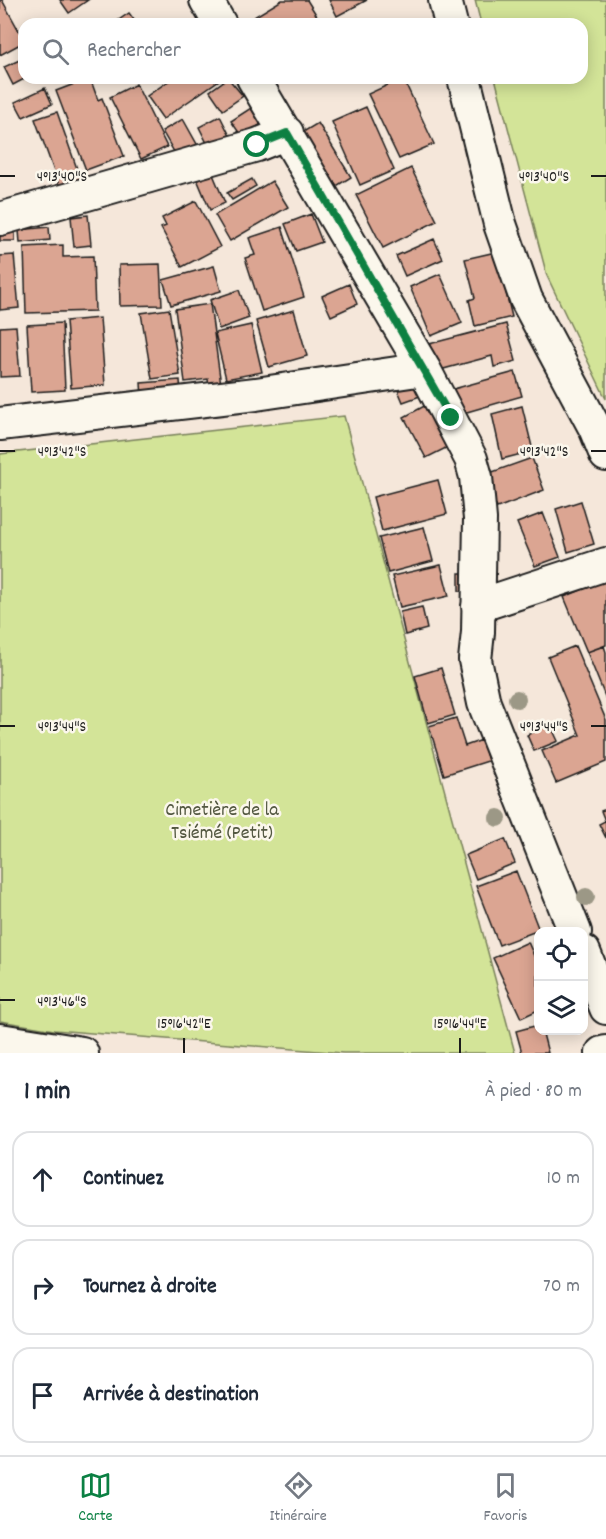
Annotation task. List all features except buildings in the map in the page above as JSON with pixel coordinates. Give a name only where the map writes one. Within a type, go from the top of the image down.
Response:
[{"type":"street","points":[[206,0],[216,18]]},
{"type":"street","points":[[446,0],[450,18]]},
{"type":"street","points":[[257,84],[424,369],[467,448],[476,477],[480,519],[475,660],[484,703],[573,927]]},
{"type":"street","points":[[465,84],[500,224],[526,299],[595,428],[606,455]]},
{"type":"street","points":[[0,219],[257,145],[287,133]]},
{"type":"street","points":[[0,424],[256,394],[424,369]]},
{"type":"street","points":[[478,606],[606,564]]},
{"type":"street","points":[[588,962],[606,1008]]},
{"type":"street","points":[[0,1040],[82,1053]]},
{"type":"green space","points":[[475,0],[606,0],[606,399],[547,276],[497,84],[588,84],[588,18],[480,18]]},
{"type":"green space","name":"Cimetière de la Tsiémé (Petit)","points":[[344,416],[515,1053],[343,1053],[54,1030],[0,1021],[0,454]]},
{"type":"route","points":[[257,145],[287,133],[451,418]]}]
